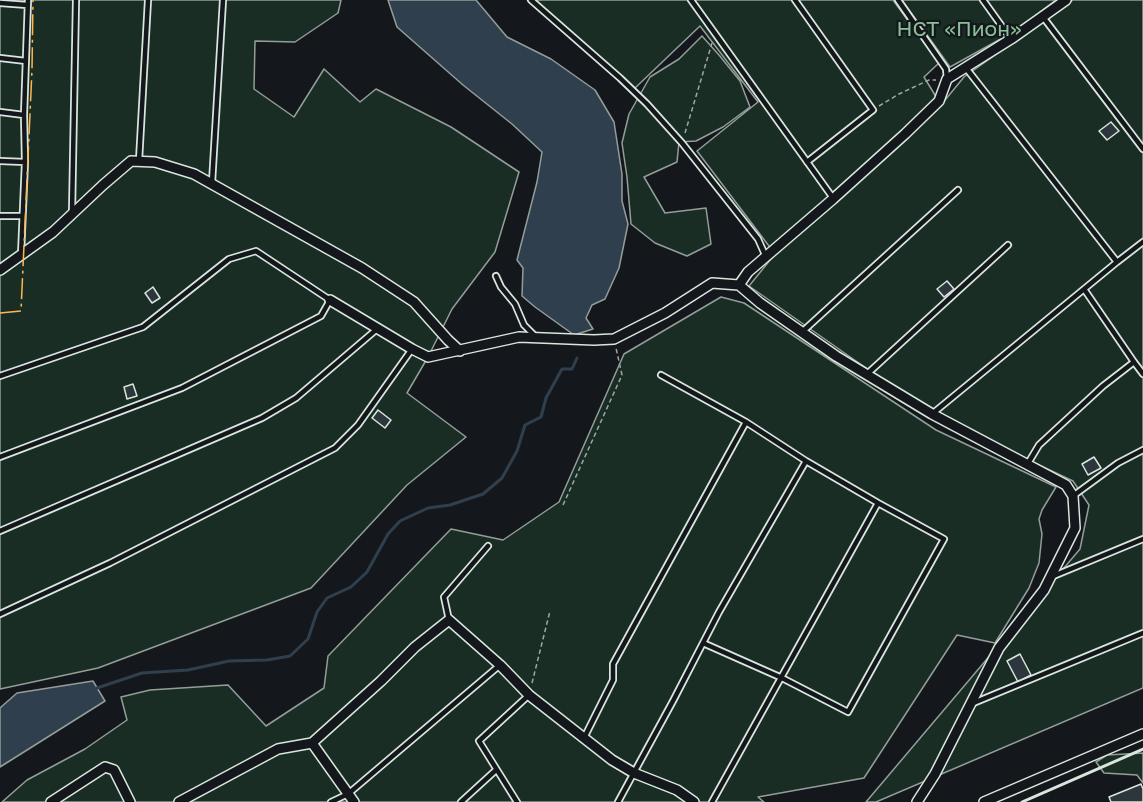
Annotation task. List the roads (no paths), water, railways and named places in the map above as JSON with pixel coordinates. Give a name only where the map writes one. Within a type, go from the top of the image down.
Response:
[{"type":"street","points":[[739,285],[748,272],[833,199],[939,101],[947,79],[1011,39],[1066,0]]},
{"type":"street","points":[[0,270],[53,232],[102,184],[131,161],[155,162],[194,174],[362,268],[414,302],[460,351]]},
{"type":"street","points":[[330,300],[428,357],[519,337],[614,339],[665,313],[712,283],[739,285],[760,303],[867,375],[932,414],[1066,485],[1073,496],[1075,528],[1044,590],[999,648],[935,774],[917,802]]},
{"type":"street","points":[[179,802],[278,749],[312,743],[415,647],[449,620],[500,665],[529,695],[612,760],[634,773],[677,790],[694,802]]},
{"type":"street","points":[[984,802],[1143,734]]},
{"type":"street","points":[[312,743],[354,802]]},
{"type":"street","points":[[51,802],[105,767],[114,771],[130,802]]},
{"type":"lane","points":[[72,214],[76,0]]},
{"type":"lane","points":[[139,161],[148,0]]},
{"type":"lane","points":[[212,184],[223,0]]},
{"type":"lane","points":[[531,0],[620,78],[682,143],[758,239],[766,257]]},
{"type":"lane","points":[[691,0],[833,199]]},
{"type":"lane","points":[[795,0],[873,110],[807,162]]},
{"type":"lane","points":[[898,0],[946,69],[947,79]]},
{"type":"lane","points":[[983,0],[1011,39]]},
{"type":"lane","points":[[0,3],[28,3],[21,255]]},
{"type":"lane","points":[[1043,17],[1143,149]]},
{"type":"lane","points":[[0,58],[26,61]]},
{"type":"lane","points":[[966,68],[1117,261]]},
{"type":"lane","points":[[0,112],[24,115]]},
{"type":"lane","points":[[0,161],[25,162]]},
{"type":"lane","points":[[802,332],[958,190]]},
{"type":"lane","points":[[0,216],[22,216]]},
{"type":"lane","points":[[932,414],[1143,242]]},
{"type":"lane","points":[[867,375],[1008,245]]},
{"type":"lane","points":[[0,376],[143,327],[229,259],[256,251],[330,300],[321,316],[182,388],[0,457]]},
{"type":"lane","points":[[496,276],[524,325],[536,338]]},
{"type":"lane","points":[[1084,289],[1143,374]]},
{"type":"lane","points":[[0,531],[262,418],[296,398],[377,329]]},
{"type":"lane","points":[[0,614],[110,563],[335,448],[358,425],[412,349]]},
{"type":"lane","points":[[1027,465],[1040,445],[1102,386],[1134,362]]},
{"type":"lane","points":[[660,375],[746,422],[806,461],[944,539],[848,712],[782,678],[703,643]]},
{"type":"lane","points":[[584,738],[614,680],[613,664],[746,422]]},
{"type":"lane","points":[[1073,496],[1118,463],[1143,450]]},
{"type":"lane","points":[[618,802],[719,612],[806,461]]},
{"type":"lane","points":[[712,802],[878,503]]},
{"type":"lane","points":[[1050,577],[1143,539]]},
{"type":"lane","points":[[449,620],[444,597],[488,546]]},
{"type":"lane","points":[[969,705],[1143,633]]},
{"type":"lane","points":[[331,802],[348,794],[500,665]]},
{"type":"lane","points":[[517,802],[479,741],[529,695]]},
{"type":"lane","points":[[461,802],[496,770]]},
{"type":"water","points":[[388,0],[476,0],[507,37],[551,59],[595,90],[614,122],[622,174],[622,201],[628,224],[619,268],[605,299],[592,305],[586,318],[593,329],[574,335],[522,296],[523,268],[517,260],[537,182],[542,152],[397,27]]},
{"type":"water","points":[[93,681],[105,701],[0,767],[0,708],[17,693]]},
{"type":"waterway","points":[[97,688],[142,673],[188,670],[229,661],[267,660],[290,656],[308,639],[317,612],[327,598],[351,587],[367,572],[388,534],[400,521],[428,508],[450,505],[483,494],[502,478],[517,451],[525,425],[541,417],[546,398],[562,369],[572,369],[577,358]]},
{"type":"park label","name":"НСТ «Пион»","points":[[959,29]]}]
